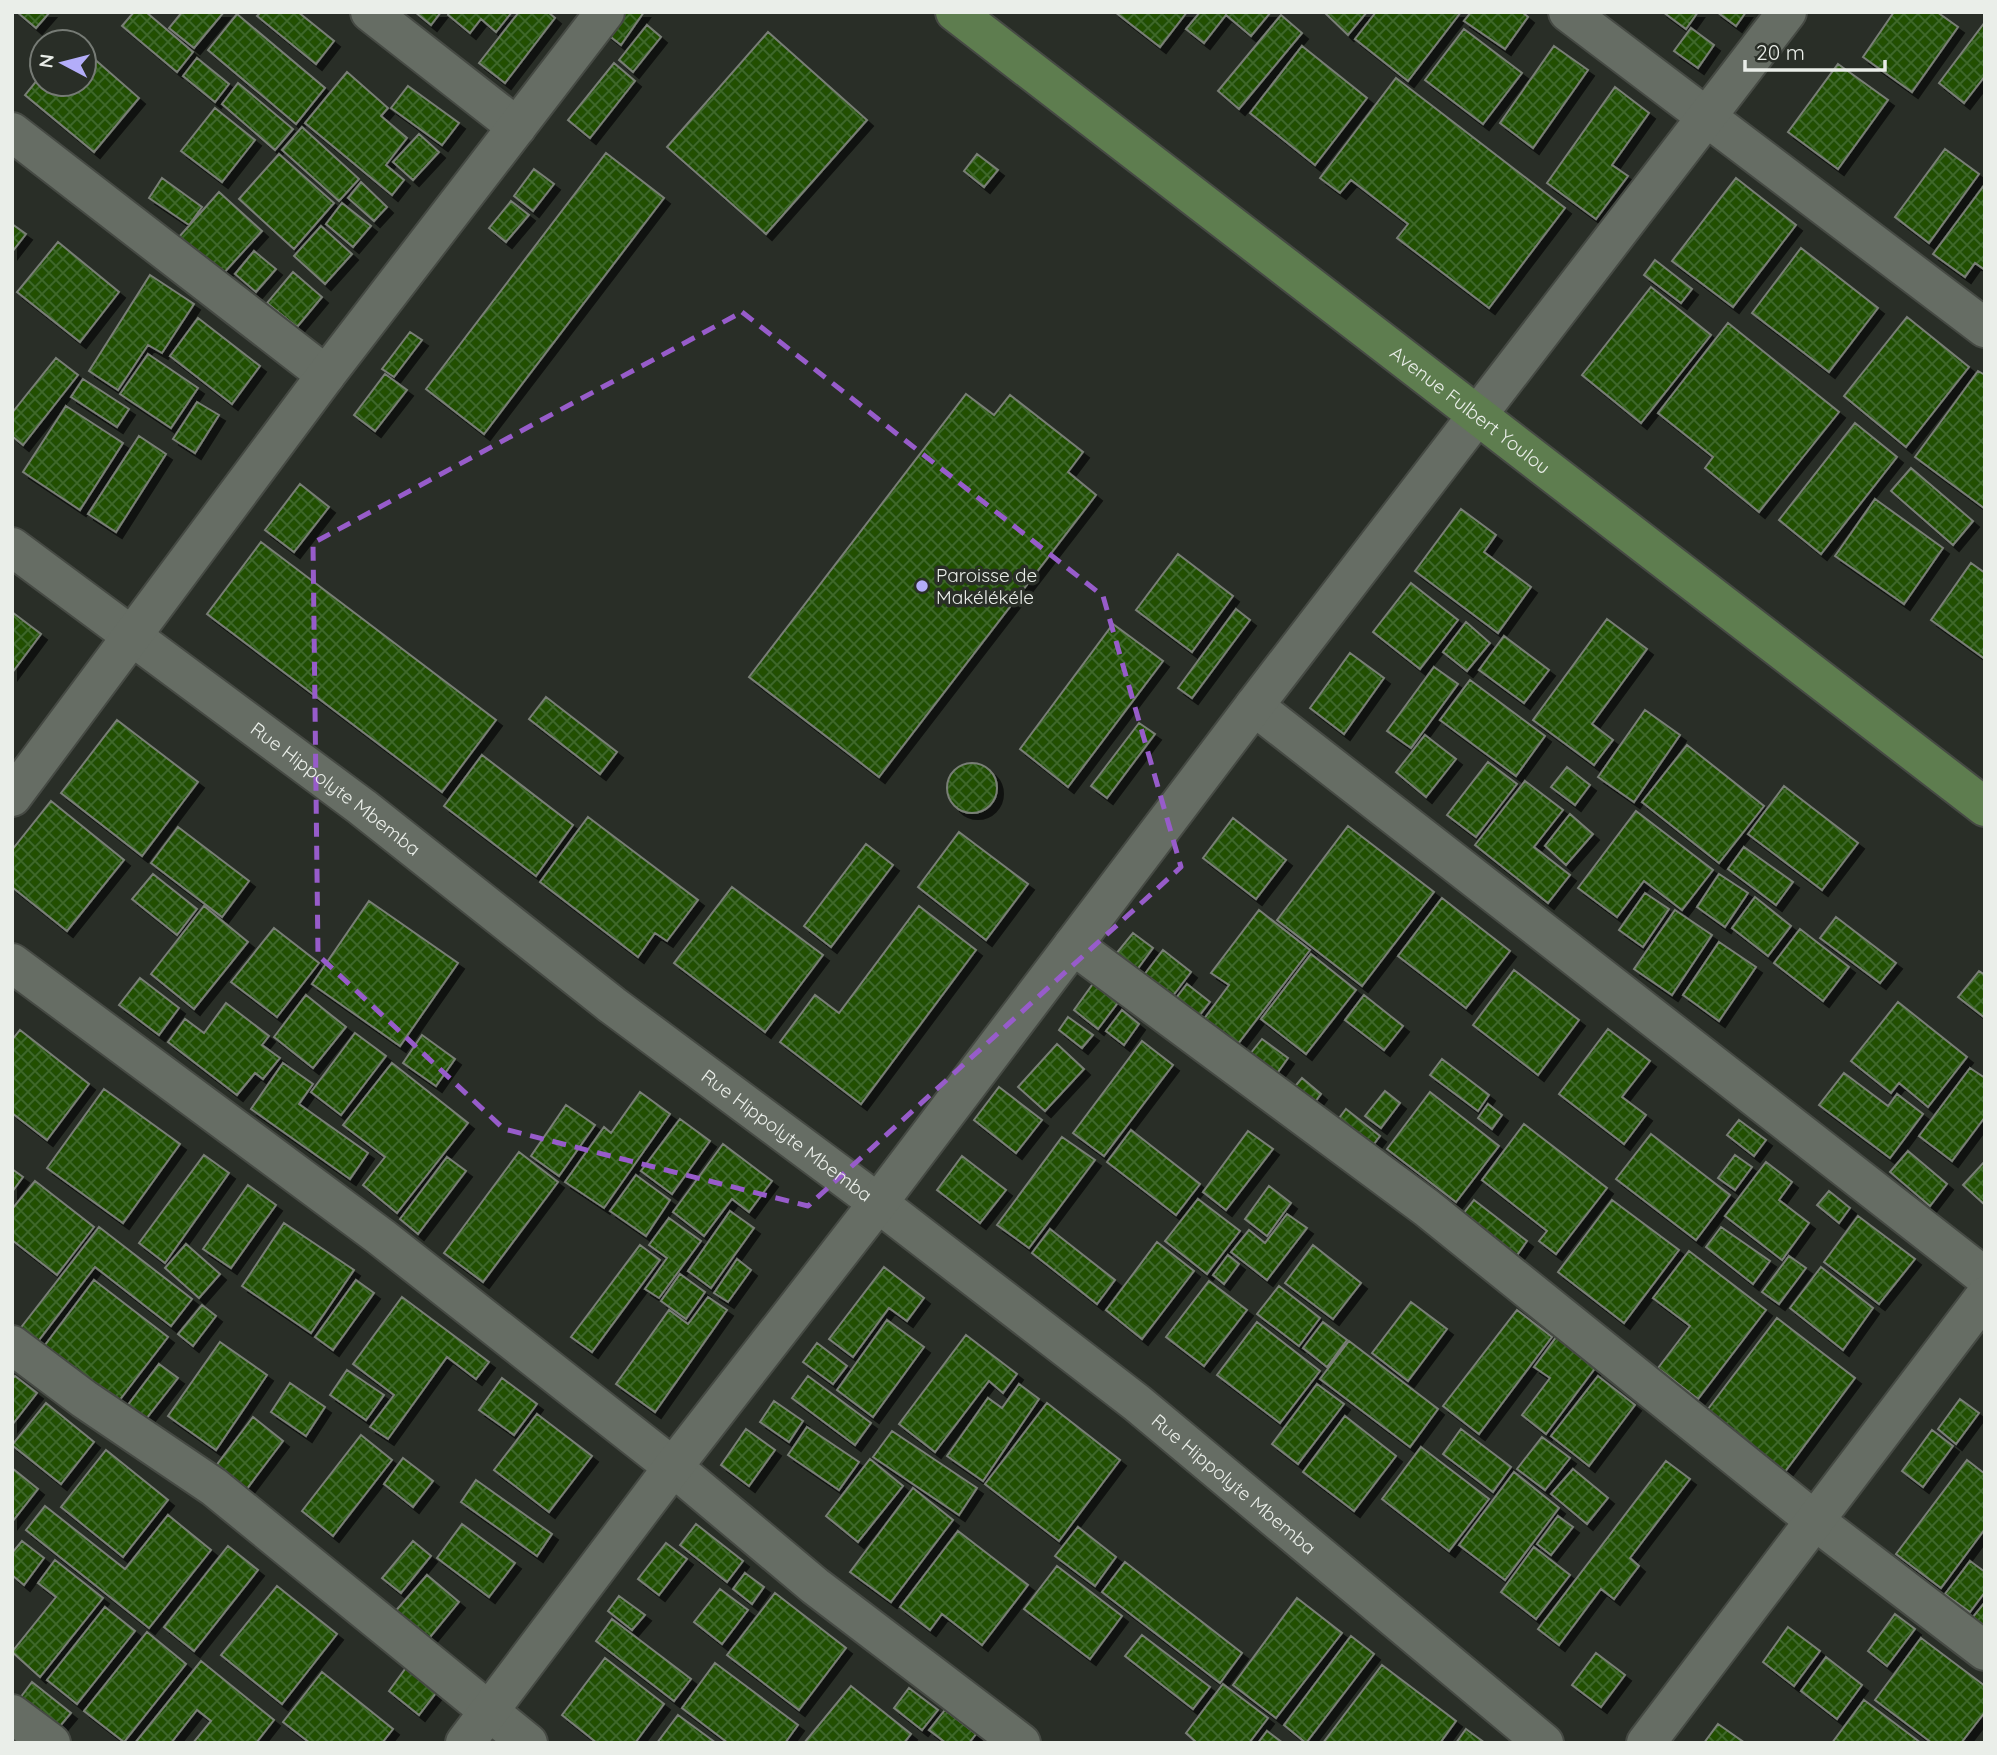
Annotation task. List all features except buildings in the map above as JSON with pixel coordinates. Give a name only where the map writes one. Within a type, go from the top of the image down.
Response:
[{"type":"main road","name":"Avenue Fulbert Youlou","points":[[955,12],[1985,807]]},
{"type":"street","points":[[370,12],[517,127]]},
{"type":"street","points":[[12,797],[326,375],[605,12]]},
{"type":"street","points":[[1568,12],[1985,328]]},
{"type":"street","points":[[465,1743],[1254,706],[1787,12]]},
{"type":"street","points":[[12,132],[326,375]]},
{"type":"street","name":"Rue Hippolyte Mbemba","points":[[12,547],[362,807],[612,1005],[878,1203],[1138,1404],[1544,1743]]},
{"type":"street","points":[[1254,706],[1985,1277]]},
{"type":"street","points":[[1073,945],[1427,1208],[1814,1520],[1985,1651]]},
{"type":"street","points":[[12,963],[381,1237],[673,1467],[815,1586],[1021,1743]]},
{"type":"street","points":[[1646,1743],[1985,1296]]},
{"type":"street","points":[[12,1345],[84,1399],[214,1487],[528,1743]]},
{"type":"street","points":[[12,1714],[51,1743]]},
{"type":"highlighted area","points":[[742,312],[1103,596],[1181,867],[808,1206],[504,1129],[318,955],[313,543]]},
{"type":"place","name":"Paroisse de Makélékéle","points":[[922,586]]}]
